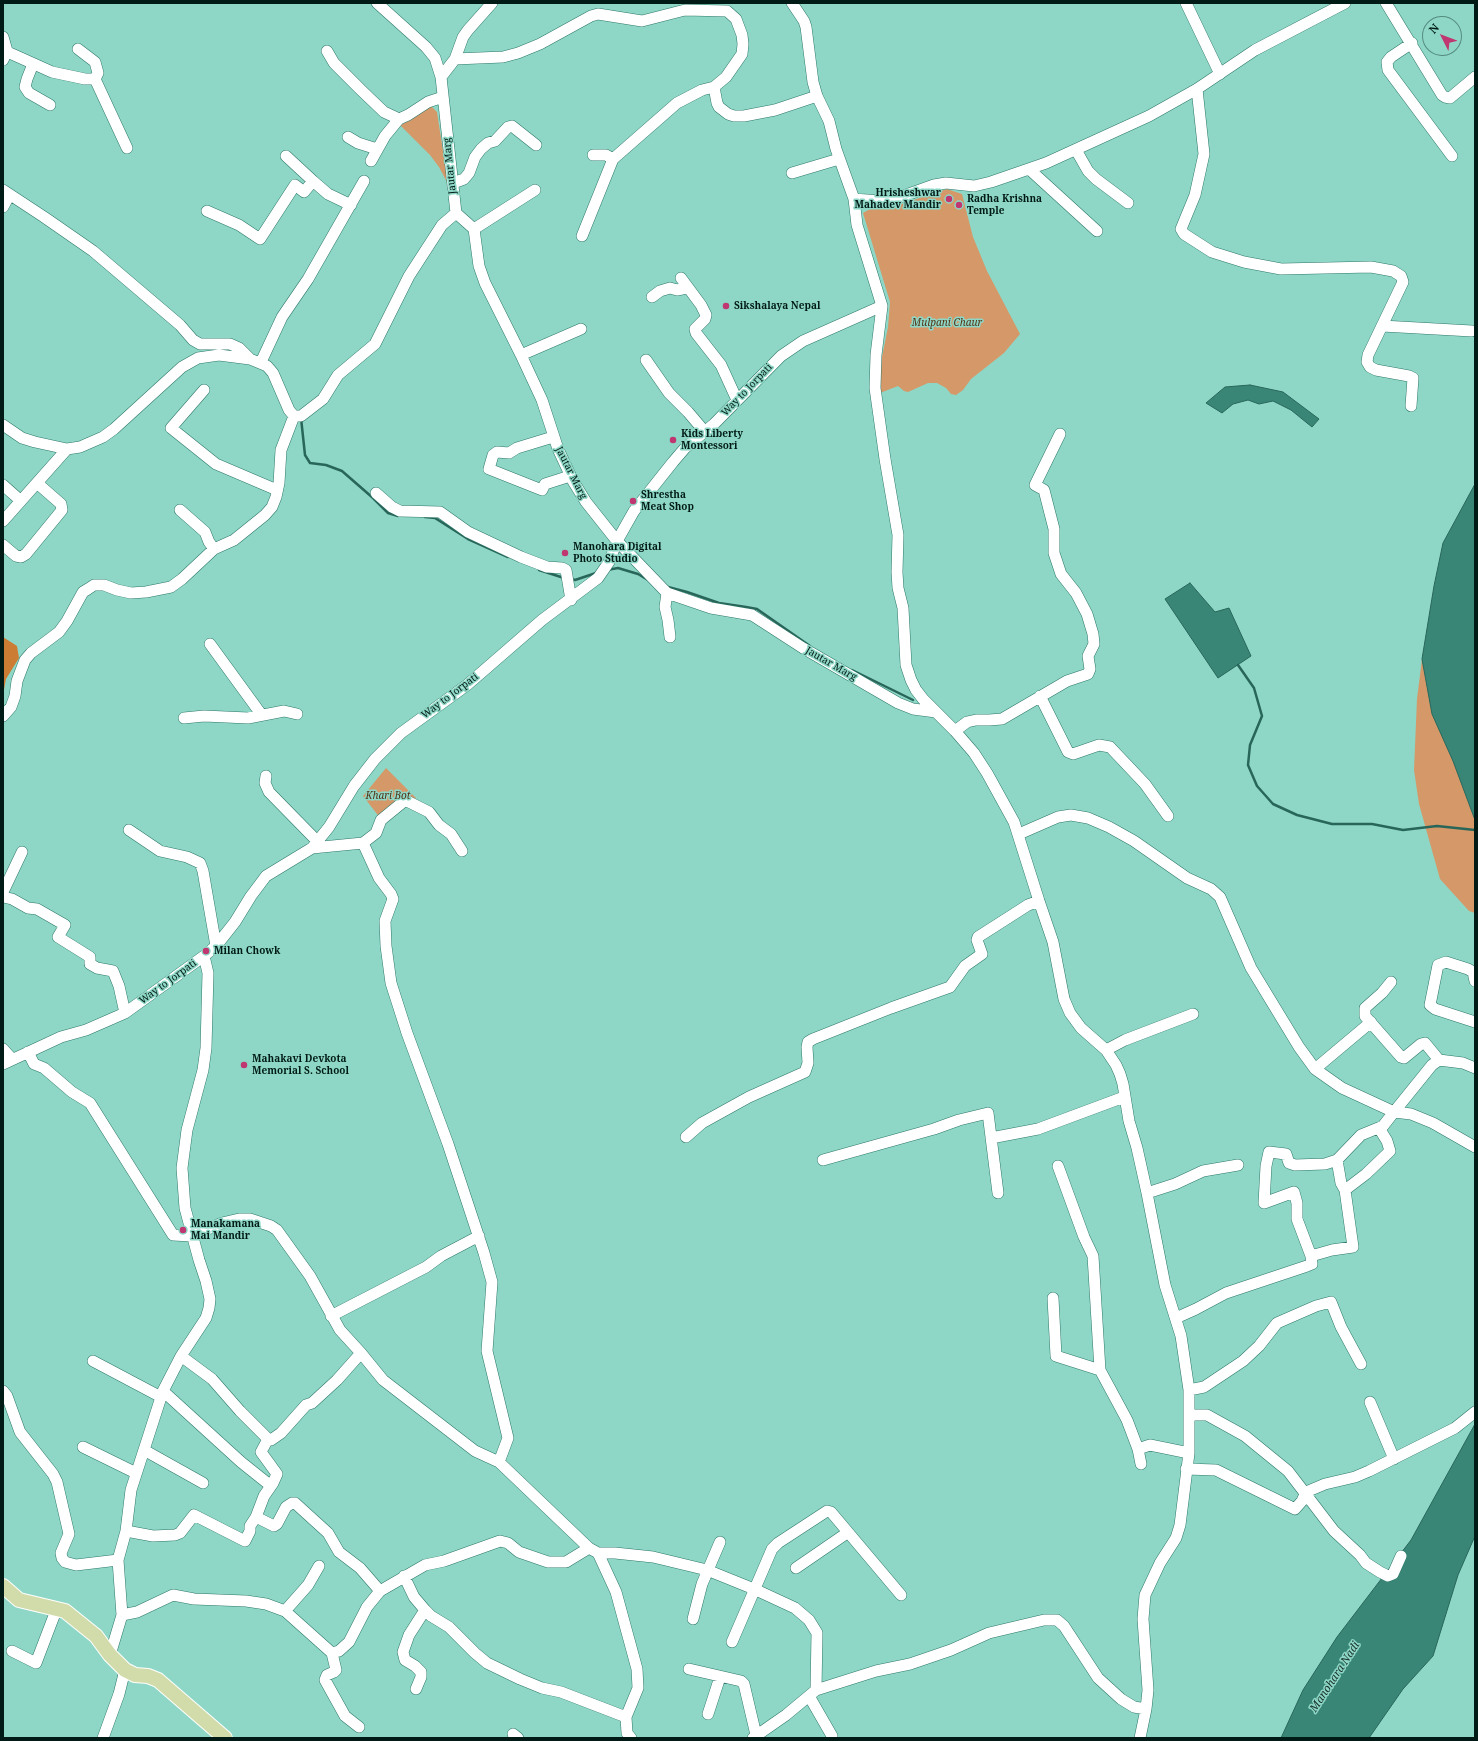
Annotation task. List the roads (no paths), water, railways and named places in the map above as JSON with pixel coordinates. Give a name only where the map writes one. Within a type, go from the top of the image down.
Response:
[{"type":"main road","points":[[3,1586],[19,1600],[58,1608],[65,1611],[88,1628],[110,1655],[125,1670],[135,1675],[148,1676],[158,1680],[225,1738]]},
{"type":"street","name":"Jautar Marg","points":[[377,3],[426,47],[435,58],[441,77],[456,213]]},
{"type":"street","points":[[441,77],[455,59],[468,30],[492,3]]},
{"type":"street","points":[[792,3],[804,21],[806,27],[811,71],[817,96],[829,121],[839,159],[854,199],[856,225],[882,306],[876,355],[875,388],[885,460],[898,535],[897,572],[898,588],[903,608],[906,665],[916,690],[974,753],[987,773],[1014,822],[1053,942],[1064,999],[1070,1013],[1078,1024],[1106,1050],[1120,1074],[1129,1121],[1147,1192],[1163,1278],[1176,1318],[1184,1351],[1189,1390],[1189,1453],[1180,1525],[1176,1538],[1150,1582],[1144,1601],[1143,1619],[1148,1690],[1140,1738]]},
{"type":"street","points":[[1186,3],[1220,74]]},
{"type":"street","points":[[854,199],[880,201],[895,200],[934,185],[946,183],[974,186],[1029,169],[1076,150],[1149,116],[1197,89],[1256,50],[1345,3]]},
{"type":"street","points":[[1386,3],[1445,97],[1450,98],[1475,77]]},
{"type":"street","points":[[455,59],[503,57],[518,53],[540,44],[590,16],[598,14],[642,21],[685,10],[727,11],[736,19],[742,35],[742,54],[726,77],[714,88],[702,90],[677,103],[613,159],[582,236]]},
{"type":"street","points":[[3,37],[4,53],[52,72],[85,79],[95,79]]},
{"type":"street","points":[[1412,43],[1391,57],[1388,62],[1388,70],[1452,156]]},
{"type":"street","points":[[78,49],[95,62],[98,73],[95,79]]},
{"type":"street","points":[[327,51],[334,63],[384,112],[399,118]]},
{"type":"street","points":[[33,64],[25,87],[29,93],[50,105]]},
{"type":"street","points":[[95,79],[127,148]]},
{"type":"street","points":[[714,88],[719,107],[728,114],[734,116],[744,116],[775,110],[817,96]]},
{"type":"street","points":[[1197,89],[1204,154],[1195,195],[1181,228],[1184,234],[1212,252],[1244,262],[1281,269],[1371,266],[1393,271],[1401,276],[1403,282],[1368,355],[1367,362],[1370,367],[1376,370],[1413,378],[1411,406]]},
{"type":"street","points":[[371,161],[377,149],[399,118],[408,115],[428,102],[443,97]]},
{"type":"street","points":[[453,183],[464,179],[469,173],[475,157],[481,149],[488,143],[495,141],[508,127],[512,126],[536,145]]},
{"type":"street","points":[[348,137],[358,143],[377,149]]},
{"type":"street","points":[[1076,150],[1088,171],[1096,179],[1128,203]]},
{"type":"street","points":[[594,155],[606,155],[613,159]]},
{"type":"street","points":[[286,156],[328,194],[351,205]]},
{"type":"street","points":[[792,173],[839,159]]},
{"type":"street","points":[[1029,169],[1097,231]]},
{"type":"street","points":[[207,211],[239,225],[260,239],[295,185],[304,192],[313,181]]},
{"type":"street","points":[[255,361],[308,279],[364,181]]},
{"type":"street","points":[[294,416],[301,416],[323,398],[342,372],[375,344],[409,276],[442,226],[456,213],[474,230],[536,190]]},
{"type":"street","points":[[3,207],[6,193],[93,251],[180,325],[193,340],[200,344],[230,344],[239,348],[273,373],[289,410],[294,416]]},
{"type":"street","name":"Jautar Marg","points":[[474,230],[479,266],[485,283],[521,354],[542,400],[553,436],[570,476],[586,502],[617,541],[667,592],[711,608],[752,615],[803,648],[898,703],[913,709],[936,712]]},
{"type":"street","points":[[681,278],[701,305],[706,315],[705,319],[695,329],[696,334],[719,361],[737,400]]},
{"type":"street","points":[[652,297],[660,291],[670,288],[677,290],[687,288]]},
{"type":"street","name":"Way to Jorpati","points":[[8,1062],[61,1037],[86,1030],[125,1013],[216,946],[235,922],[251,896],[266,876],[315,844],[329,827],[354,786],[375,759],[400,733],[467,685],[542,620],[571,600],[598,578],[609,562],[617,541],[634,511],[685,448],[705,432],[781,356],[803,341],[882,306]]},
{"type":"street","points":[[1382,326],[1472,331]]},
{"type":"street","points":[[521,354],[581,329]]},
{"type":"street","points":[[3,425],[22,438],[67,449],[80,447],[103,437],[182,367],[191,361],[208,356],[219,355],[255,361]]},
{"type":"street","points":[[646,360],[669,393],[705,432]]},
{"type":"street","points":[[204,390],[172,428],[216,464],[277,490]]},
{"type":"street","points":[[3,716],[11,707],[15,696],[17,681],[25,660],[31,653],[59,632],[67,621],[83,592],[94,585],[104,585],[117,590],[131,592],[146,592],[165,589],[182,580],[214,548],[234,540],[257,522],[272,507],[276,497],[281,450],[294,416]]},
{"type":"street","points":[[955,731],[967,722],[976,720],[1002,719],[1067,681],[1088,674],[1090,670],[1088,656],[1094,644],[1093,634],[1087,614],[1076,593],[1061,574],[1054,554],[1054,529],[1044,490],[1035,485],[1060,434]]},
{"type":"street","points":[[553,436],[516,448],[508,453],[497,452],[493,455],[489,469],[542,490],[545,484],[570,476]]},
{"type":"street","points":[[3,522],[67,449]]},
{"type":"street","points":[[3,546],[16,556],[21,557],[26,554],[62,510],[61,504],[37,483]]},
{"type":"street","points":[[3,485],[21,501]]},
{"type":"street","points":[[376,493],[392,507],[400,511],[440,512],[468,532],[494,545],[547,567],[562,568],[566,570],[571,600]]},
{"type":"street","points":[[180,510],[205,532],[209,542],[214,548]]},
{"type":"street","points":[[667,592],[664,607],[668,620],[670,637]]},
{"type":"street","points":[[210,644],[261,714]]},
{"type":"street","points":[[1040,696],[1068,752],[1073,754],[1099,745],[1110,747],[1145,784],[1168,816]]},
{"type":"street","points":[[184,718],[204,716],[248,718],[261,714],[284,711],[297,714]]},
{"type":"street","points":[[266,776],[265,783],[269,792],[315,844],[363,843],[376,833],[380,820],[407,800],[430,812],[439,826],[451,834],[462,851]]},
{"type":"street","points":[[1019,834],[1058,817],[1072,815],[1088,818],[1109,827],[1187,878],[1211,889],[1220,897],[1243,953],[1270,1002],[1315,1069],[1342,1088],[1394,1112],[1411,1114],[1418,1117],[1475,1147]]},
{"type":"street","points":[[129,830],[160,850],[187,857],[200,863],[203,871],[216,946]]},
{"type":"street","points":[[363,843],[379,878],[393,899],[385,921],[386,946],[391,983],[407,1033],[448,1144],[479,1236],[492,1282],[487,1351],[508,1438],[499,1462]]},
{"type":"street","points":[[3,892],[22,852]]},
{"type":"street","points":[[3,896],[28,908],[36,909],[64,925],[58,938],[90,957],[90,964],[97,968],[113,971],[119,986],[119,994],[125,1013]]},
{"type":"street","points":[[686,1137],[702,1123],[742,1100],[805,1072],[808,1063],[808,1042],[891,1008],[950,987],[965,966],[982,954],[977,940],[978,938],[1010,916],[1039,901]]},
{"type":"street","points":[[110,1655],[122,1615],[118,1560],[126,1531],[131,1490],[162,1394],[181,1356],[206,1318],[209,1308],[210,1299],[206,1280],[185,1208],[182,1168],[187,1130],[203,1070],[206,1048],[208,973],[204,956]]},
{"type":"street","points":[[1475,981],[1472,972],[1468,969],[1446,962],[1438,965],[1430,1005],[1435,1009],[1475,1022]]},
{"type":"street","points":[[1390,982],[1382,993],[1365,1008],[1365,1016],[1401,1057],[1404,1058],[1424,1043],[1439,1060],[1463,1063],[1475,1068]]},
{"type":"street","points":[[1106,1050],[1125,1040],[1193,1014]]},
{"type":"street","points":[[1315,1069],[1370,1022]]},
{"type":"street","points":[[3,1049],[8,1062]]},
{"type":"street","points":[[28,1052],[34,1064],[44,1068],[72,1092],[90,1103],[173,1235],[192,1236],[239,1219],[250,1219],[271,1226],[277,1230],[310,1276],[340,1330],[383,1380],[475,1451],[499,1462],[593,1551],[616,1592],[637,1669],[638,1688],[626,1717],[627,1733],[631,1738]]},
{"type":"street","points":[[1176,1318],[1196,1310],[1226,1293],[1312,1264],[1311,1256],[1297,1219],[1297,1203],[1294,1192],[1264,1203],[1266,1166],[1269,1152],[1286,1154],[1289,1163],[1295,1165],[1325,1164],[1337,1160],[1361,1135],[1383,1126],[1432,1065],[1439,1060]]},
{"type":"street","points":[[991,1138],[1038,1129],[1124,1097]]},
{"type":"street","points":[[823,1160],[934,1129],[959,1120],[988,1113],[998,1193]]},
{"type":"street","points":[[1345,1190],[1366,1174],[1390,1151],[1387,1141],[1379,1128]]},
{"type":"street","points":[[1311,1256],[1332,1250],[1353,1247],[1345,1190],[1341,1183],[1337,1160]]},
{"type":"street","points":[[1147,1192],[1175,1184],[1203,1171],[1238,1165]]},
{"type":"street","points":[[1058,1166],[1084,1237],[1093,1256],[1100,1370],[1127,1420],[1138,1449],[1141,1464]]},
{"type":"street","points":[[331,1316],[426,1267],[442,1256],[479,1236]]},
{"type":"street","points":[[1053,1298],[1056,1356],[1100,1370]]},
{"type":"street","points":[[1189,1390],[1204,1387],[1243,1361],[1259,1346],[1277,1323],[1316,1306],[1331,1302],[1341,1327],[1361,1364]]},
{"type":"street","points":[[268,1439],[271,1440],[281,1433],[306,1406],[312,1403],[337,1380],[361,1353]]},
{"type":"street","points":[[181,1356],[212,1379],[268,1439]]},
{"type":"street","points":[[93,1361],[162,1394],[271,1486]]},
{"type":"street","points":[[3,1391],[7,1396],[20,1432],[53,1474],[57,1482],[69,1534],[61,1554],[62,1558],[65,1562],[76,1565],[118,1560]]},
{"type":"street","points":[[1370,1402],[1394,1459]]},
{"type":"street","points":[[1186,1469],[1216,1470],[1295,1509],[1302,1501],[1306,1492],[1325,1484],[1355,1477],[1394,1459],[1455,1428],[1475,1412]]},
{"type":"street","points":[[1190,1414],[1207,1415],[1245,1436],[1288,1471],[1306,1492],[1334,1531],[1360,1555],[1366,1563],[1388,1576],[1393,1574],[1401,1556]]},
{"type":"street","points":[[126,1531],[153,1536],[175,1536],[180,1533],[192,1516],[196,1516],[216,1528],[245,1541],[250,1531],[250,1526],[256,1517],[264,1496],[277,1474],[261,1452],[268,1439]]},
{"type":"street","points":[[1138,1449],[1150,1445],[1189,1453]]},
{"type":"street","points":[[83,1447],[136,1473]]},
{"type":"street","points":[[144,1450],[203,1483]]},
{"type":"street","points":[[256,1517],[274,1526],[277,1524],[286,1507],[292,1503],[295,1503],[328,1533],[339,1552],[360,1568],[380,1592]]},
{"type":"street","points":[[732,1642],[772,1549],[778,1543],[827,1511],[831,1512],[847,1533],[902,1595]]},
{"type":"street","points":[[796,1568],[847,1533]]},
{"type":"street","points":[[332,1653],[339,1651],[349,1642],[367,1607],[380,1592],[404,1576],[425,1565],[444,1561],[500,1541],[508,1543],[519,1552],[548,1562],[566,1562],[593,1551],[646,1556],[707,1570],[795,1608],[809,1620],[817,1633],[813,1693],[832,1736]]},
{"type":"street","points":[[693,1619],[702,1584],[720,1542]]},
{"type":"street","points":[[286,1611],[308,1585],[319,1566]]},
{"type":"street","points":[[404,1576],[414,1597],[431,1616],[449,1627],[481,1658],[501,1671],[542,1688],[561,1692],[626,1717]]},
{"type":"street","points":[[122,1615],[138,1612],[173,1595],[201,1600],[246,1601],[266,1604],[286,1611],[332,1653],[336,1670],[327,1675],[325,1680],[345,1716],[359,1727]]},
{"type":"street","points":[[12,1651],[36,1663],[58,1608]]},
{"type":"street","points":[[416,1689],[421,1677],[421,1672],[405,1660],[403,1652],[409,1635],[425,1610]]},
{"type":"street","points":[[689,1669],[744,1684],[754,1737],[786,1715],[813,1693],[876,1671],[910,1664],[951,1650],[990,1633],[1044,1620],[1057,1620],[1064,1626],[1098,1678],[1121,1699],[1134,1707],[1146,1709]]},
{"type":"street","points":[[103,1738],[125,1670]]},
{"type":"street","points":[[708,1714],[720,1677]]},
{"type":"water","points":[[1250,385],[1283,392],[1319,419],[1312,427],[1291,410],[1273,401],[1259,404],[1248,400],[1233,404],[1222,413],[1206,403],[1225,387]]},
{"type":"water","points":[[1475,484],[1475,820],[1453,761],[1432,714],[1422,659],[1443,543]]},
{"type":"water","points":[[1190,583],[1215,612],[1229,608],[1251,656],[1218,678],[1165,599]]},
{"type":"water","name":"Manohara Nadi","points":[[1475,1424],[1475,1536],[1458,1575],[1433,1656],[1403,1689],[1369,1738],[1281,1738],[1303,1690],[1337,1637],[1411,1540]]},
{"type":"waterway","points":[[301,418],[305,455],[310,463],[326,465],[342,471],[388,513],[398,516]]},
{"type":"waterway","points":[[425,517],[435,518],[468,539],[508,557]]},
{"type":"waterway","points":[[607,570],[618,568],[638,574],[648,580]]},
{"type":"waterway","points":[[539,570],[564,578]]},
{"type":"waterway","points":[[571,579],[575,580],[599,572]]},
{"type":"waterway","points":[[668,587],[719,603],[757,609],[810,646]]},
{"type":"waterway","points":[[1238,665],[1254,688],[1262,716],[1250,745],[1248,765],[1257,786],[1273,804],[1297,815],[1332,824],[1372,824],[1403,830],[1437,826],[1475,830]]},
{"type":"waterway","points":[[852,670],[913,700]]},
{"type":"place","name":"Hrisheshwar Mahadev Mandir","points":[[949,199]]},
{"type":"place","name":"Radha Krishna Temple","points":[[959,205]]},
{"type":"place","name":"Sikshalaya Nepal","points":[[726,306]]},
{"type":"place","name":"Kids Liberty Montessori","points":[[673,440]]},
{"type":"place","name":"Shrestha Meat Shop","points":[[633,501]]},
{"type":"place","name":"Manohara Digital Photo Studio","points":[[565,553]]},
{"type":"place","name":"Milan Chowk","points":[[206,951]]},
{"type":"place","name":"Mahakavi Devkota Memorial S. School","points":[[244,1065]]},
{"type":"place","name":"Manakamana Mai Mandir","points":[[183,1230]]},
{"type":"park label","name":"Mulpani Chaur","points":[[947,323]]},
{"type":"park label","name":"Khari Bot","points":[[388,796]]}]
